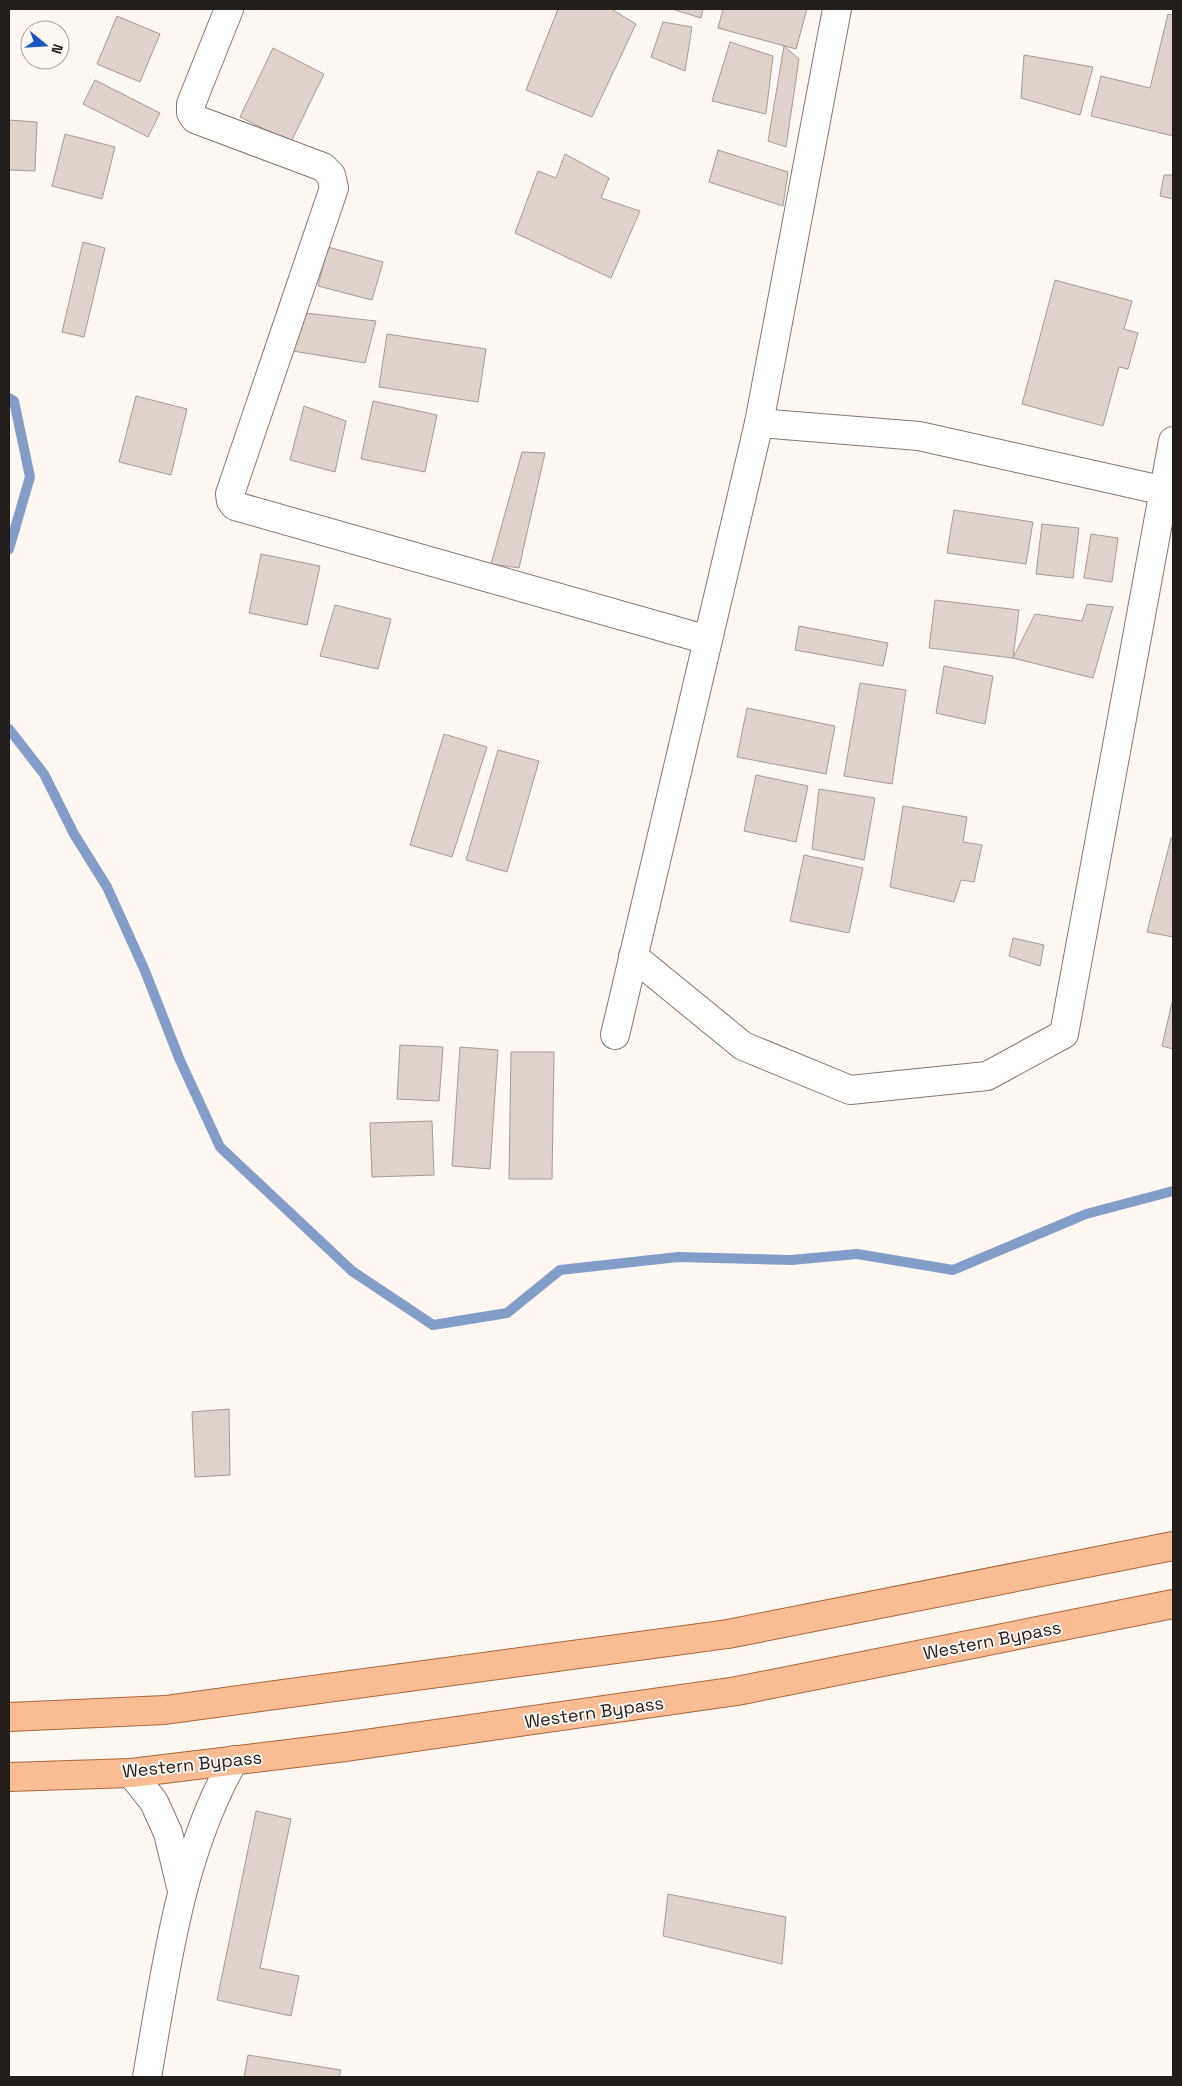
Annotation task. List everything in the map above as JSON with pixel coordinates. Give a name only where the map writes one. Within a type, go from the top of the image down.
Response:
[{"type":"main road","points":[[9,1718],[165,1710],[728,1634],[1173,1546]]},
{"type":"main road","name":"Western Bypass","points":[[9,1778],[131,1773],[346,1747],[737,1691],[1173,1604]]},
{"type":"street","points":[[229,9],[191,104],[191,113],[195,119],[323,167],[331,175],[334,188],[230,494],[231,501],[235,506],[708,640]]},
{"type":"street","points":[[615,1034],[758,423],[838,9]]},
{"type":"street","points":[[758,423],[919,436],[1164,491]]},
{"type":"street","points":[[633,956],[743,1046],[850,1090],[987,1076],[1064,1034],[1162,553],[1164,491],[1173,441]]},
{"type":"street","points":[[147,2077],[182,1891],[204,1819],[218,1788],[234,1760]]},
{"type":"street","points":[[131,1773],[154,1802],[168,1833],[182,1891]]},
{"type":"building","points":[[558,9],[611,9],[636,24],[592,117],[526,90]]},
{"type":"building","points":[[672,9],[703,9],[701,18]]},
{"type":"building","points":[[723,9],[807,9],[796,49],[718,28]]},
{"type":"building","points":[[1168,14],[1173,15],[1173,136],[1091,116],[1101,76],[1150,88]]},
{"type":"building","points":[[117,16],[160,34],[140,82],[97,64]]},
{"type":"building","points":[[663,22],[692,27],[685,71],[651,57]]},
{"type":"building","points":[[730,42],[773,56],[766,114],[712,101]]},
{"type":"building","points":[[784,46],[799,59],[786,147],[768,141]]},
{"type":"building","points":[[273,48],[324,74],[291,142],[240,117]]},
{"type":"building","points":[[1024,55],[1093,67],[1080,115],[1021,98]]},
{"type":"building","points":[[95,80],[160,113],[148,137],[83,104]]},
{"type":"building","points":[[9,120],[37,122],[35,171],[9,170]]},
{"type":"building","points":[[65,134],[115,147],[102,199],[52,186]]},
{"type":"building","points":[[718,150],[788,172],[783,206],[709,182]]},
{"type":"building","points":[[565,154],[609,178],[601,198],[640,211],[611,278],[515,233],[538,171],[556,178]]},
{"type":"building","points":[[1164,175],[1173,175],[1173,199],[1160,196]]},
{"type":"building","points":[[83,242],[105,248],[84,337],[62,332]]},
{"type":"building","points":[[328,247],[383,262],[372,300],[318,286]]},
{"type":"building","points":[[1055,280],[1132,301],[1124,329],[1138,333],[1128,369],[1119,367],[1103,426],[1022,404]]},
{"type":"building","points":[[296,312],[376,321],[365,363],[287,350]]},
{"type":"building","points":[[387,334],[486,349],[478,402],[379,387]]},
{"type":"building","points":[[136,396],[187,409],[171,475],[119,462]]},
{"type":"building","points":[[373,401],[437,415],[425,472],[361,459]]},
{"type":"building","points":[[304,406],[346,421],[335,472],[290,460]]},
{"type":"building","points":[[522,452],[545,453],[519,568],[491,564]]},
{"type":"building","points":[[954,510],[1033,522],[1026,564],[947,553]]},
{"type":"building","points":[[1042,524],[1079,528],[1073,578],[1036,574]]},
{"type":"building","points":[[1091,534],[1118,538],[1112,582],[1084,578]]},
{"type":"building","points":[[261,554],[320,566],[307,625],[249,613]]},
{"type":"building","points":[[935,600],[1019,610],[1013,658],[929,648]]},
{"type":"building","points":[[1087,604],[1113,607],[1093,678],[1013,658],[1035,614],[1082,621]]},
{"type":"building","points":[[335,605],[391,619],[378,669],[320,656]]},
{"type":"building","points":[[799,626],[888,643],[883,666],[795,650]]},
{"type":"building","points":[[944,666],[993,676],[985,724],[936,713]]},
{"type":"building","points":[[860,683],[906,690],[892,784],[844,776]]},
{"type":"building","points":[[747,708],[835,726],[826,774],[737,757]]},
{"type":"building","points":[[444,734],[487,747],[452,857],[410,845]]},
{"type":"building","points":[[498,750],[539,761],[507,872],[466,860]]},
{"type":"building","points":[[756,775],[808,786],[796,842],[744,831]]},
{"type":"building","points":[[819,789],[875,798],[864,860],[812,849]]},
{"type":"building","points":[[903,806],[967,817],[963,842],[982,845],[974,882],[961,880],[954,902],[890,887]]},
{"type":"building","points":[[1171,838],[1173,838],[1173,937],[1147,932]]},
{"type":"building","points":[[804,855],[863,868],[849,933],[790,921]]},
{"type":"building","points":[[1013,938],[1044,945],[1040,966],[1009,956]]},
{"type":"building","points":[[1173,998],[1173,1049],[1162,1046]]},
{"type":"building","points":[[400,1045],[443,1047],[439,1101],[397,1099]]},
{"type":"building","points":[[460,1047],[498,1050],[490,1169],[452,1166]]},
{"type":"building","points":[[511,1052],[554,1052],[552,1179],[509,1179]]},
{"type":"building","points":[[432,1121],[434,1175],[372,1177],[370,1123]]},
{"type":"building","points":[[229,1409],[230,1475],[195,1477],[192,1412]]},
{"type":"building","points":[[256,1811],[291,1819],[260,1968],[299,1976],[291,2016],[217,2000]]},
{"type":"building","points":[[668,1894],[786,1917],[782,1964],[663,1936]]},
{"type":"building","points":[[248,2055],[341,2070],[339,2077],[244,2077]]},
{"type":"waterway","points":[[9,398],[14,401],[30,477],[9,549]]},
{"type":"waterway","points":[[9,729],[44,774],[74,834],[107,887],[145,971],[179,1058],[220,1147],[352,1271],[433,1325],[507,1313],[560,1270],[678,1257],[791,1260],[857,1254],[953,1270],[1086,1214],[1173,1191]]}]
